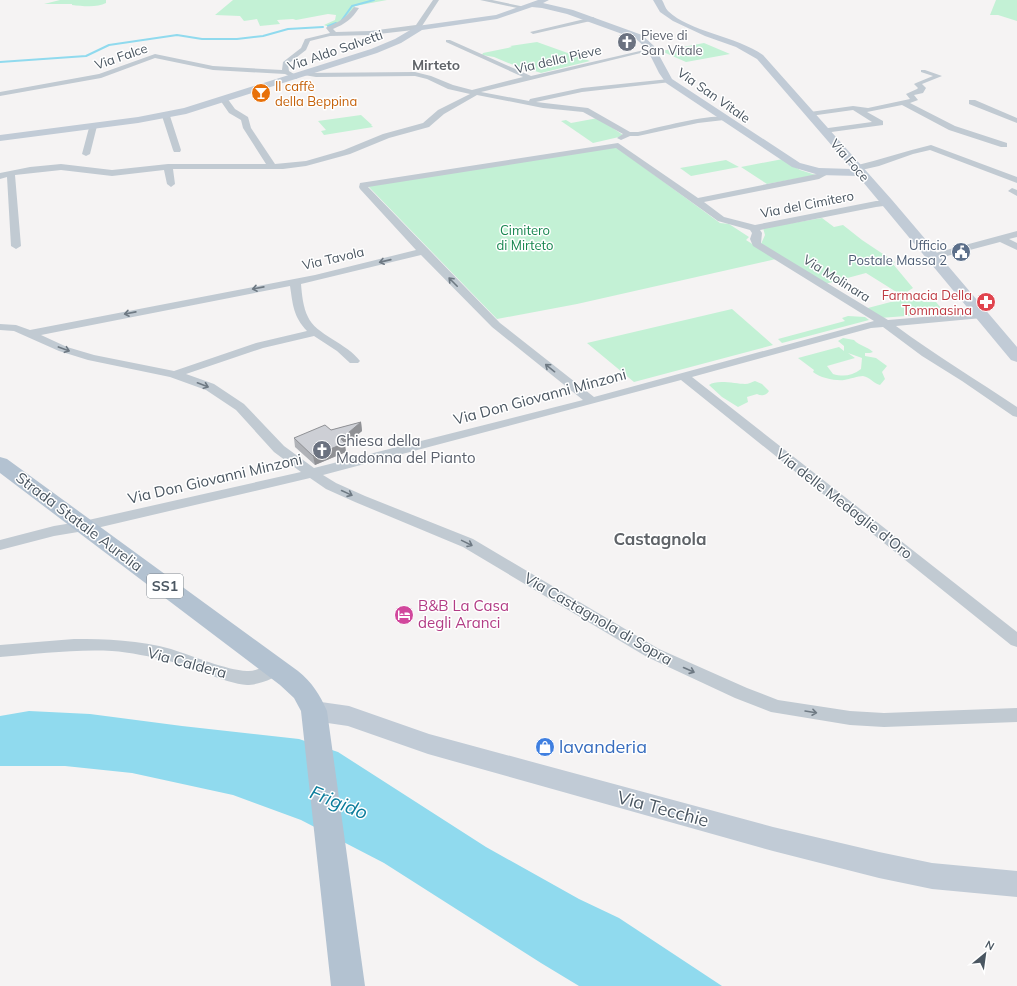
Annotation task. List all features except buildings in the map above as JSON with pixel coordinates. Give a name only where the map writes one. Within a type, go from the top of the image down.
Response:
[{"type":"main road","name":"Strada Statale Aurelia","points":[[0,463],[276,668],[308,695],[315,716],[348,986]]},
{"type":"street","points":[[286,72],[285,63],[304,49],[306,40],[335,33],[370,33],[420,27],[436,0]]},
{"type":"street","points":[[483,0],[522,7]]},
{"type":"street","points":[[533,5],[545,0]]},
{"type":"street","name":"Via Foce","points":[[657,0],[661,4],[663,10],[673,18],[754,52],[888,203],[1017,357]]},
{"type":"street","name":"Via Aldo Salvetti","points":[[0,138],[166,116],[224,100],[385,47],[410,35],[420,27],[497,17],[522,7],[533,5]]},
{"type":"street","name":"Via San Vitale","points":[[533,5],[545,6],[593,19],[637,37],[647,43],[665,76],[670,81],[796,165],[806,170],[826,173],[859,170]]},
{"type":"street","points":[[335,33],[329,28],[346,20],[356,8]]},
{"type":"street","points":[[534,32],[593,19]]},
{"type":"street","points":[[448,41],[530,78]]},
{"type":"street","name":"Via della Pieve","points":[[474,93],[651,49]]},
{"type":"street","name":"Via Falce","points":[[0,94],[101,76],[155,56],[213,68],[286,72],[296,77]]},
{"type":"street","points":[[810,114],[857,109],[868,110],[914,100],[910,94],[920,91],[922,88],[918,84],[939,76],[923,70]]},
{"type":"street","points":[[306,74],[415,74],[429,77],[451,87],[474,93],[526,103],[585,110],[619,130],[629,134],[638,134],[698,121],[724,118]]},
{"type":"street","points":[[526,103],[582,90],[670,81]]},
{"type":"street","points":[[0,176],[30,170],[61,167],[112,173],[168,167],[283,166],[306,163],[347,152],[386,136],[421,127],[441,112],[474,93]]},
{"type":"street","points":[[224,100],[232,111],[245,119],[247,128],[270,162],[271,166]]},
{"type":"street","points":[[972,102],[1017,121]]},
{"type":"street","points":[[904,103],[952,128],[1004,145]]},
{"type":"street","points":[[824,130],[880,123],[857,109]]},
{"type":"street","points":[[166,116],[177,150]]},
{"type":"street","points":[[86,154],[93,126]]},
{"type":"street","points":[[600,146],[596,143],[629,134]]},
{"type":"street","points":[[592,401],[496,325],[423,252],[363,187],[362,184],[613,145],[621,146],[721,219],[744,224],[754,228]]},
{"type":"street","points":[[859,170],[910,152],[931,147],[1017,180]]},
{"type":"street","points":[[168,167],[170,184]]},
{"type":"street","name":"Via San Vitale","points":[[697,201],[819,176],[826,173]]},
{"type":"street","points":[[11,174],[16,219],[16,246]]},
{"type":"street","name":"Via del Cimitero","points":[[754,228],[876,204],[888,203]]},
{"type":"street","name":"Via Molinara","points":[[754,228],[757,233],[755,239],[756,244],[884,323],[926,354],[966,378],[1017,413]]},
{"type":"street","points":[[932,257],[1017,234]]},
{"type":"street","points":[[1000,238],[1017,247]]},
{"type":"street","name":"Via Tavola","points":[[28,334],[295,281],[423,252]]},
{"type":"street","points":[[295,281],[299,309],[303,320],[316,332],[342,348],[354,361]]},
{"type":"street","name":"Via Don Giovanni Minzoni","points":[[0,545],[54,531],[84,526],[313,473],[592,401],[870,325],[982,316]]},
{"type":"street","name":"Via Castagnola di Sopra","points":[[0,327],[16,328],[63,349],[92,358],[142,366],[175,374],[210,387],[240,407],[291,460],[331,486],[468,543],[653,654],[741,693],[777,707],[850,718],[884,720],[1017,715]]},
{"type":"street","points":[[175,374],[260,346],[316,332]]},
{"type":"street","name":"Via delle Medaglie d'Oro","points":[[683,376],[1013,636]]},
{"type":"street","name":"Via Caldera","points":[[0,651],[74,645],[113,645],[169,655],[222,672],[247,678],[258,677],[276,668]]},
{"type":"street","name":"Via Tecchie","points":[[315,716],[349,716],[428,744],[750,832],[864,861],[932,876],[1017,884]]},
{"type":"green space","points":[[60,0],[106,0],[106,3],[98,6],[44,4]]},
{"type":"green space","points":[[233,0],[387,0],[355,6],[347,18],[329,27],[324,25],[335,20],[336,15],[328,14],[296,20],[277,20],[280,24],[260,26],[257,19],[244,21],[240,16],[215,15]]},
{"type":"green space","points":[[996,0],[1017,0],[1017,21],[998,15],[990,15]]},
{"type":"green space","points":[[537,42],[590,61],[541,73],[535,71],[530,72],[494,57],[482,55],[483,53],[512,47],[510,46]]},
{"type":"green space","points":[[704,43],[730,54],[686,62],[661,51]]},
{"type":"green space","points":[[361,115],[373,127],[324,135],[321,131],[326,130],[318,121]]},
{"type":"green space","points":[[598,118],[623,135],[593,143],[561,121],[566,120],[571,123]]},
{"type":"green space","name":"Cimitero di Mirteto","points":[[616,147],[720,223],[729,224],[749,237],[746,240],[776,259],[577,304],[497,319],[367,185]]},
{"type":"green space","points":[[783,159],[800,170],[816,175],[767,184],[741,167]]},
{"type":"green space","points":[[726,160],[739,167],[691,176],[680,168]]},
{"type":"green space","points":[[822,218],[834,227],[843,225],[862,240],[895,262],[893,264],[913,288],[905,293],[924,302],[936,302],[945,313],[880,318],[864,309],[906,298],[866,273],[825,284],[761,244],[765,235],[763,228]]},
{"type":"green space","points":[[732,309],[773,345],[634,382],[587,343]]},
{"type":"green space","points":[[848,316],[865,317],[869,320],[782,343],[778,339],[845,321],[842,318]]},
{"type":"green space","points":[[843,338],[854,340],[858,344],[873,352],[865,353],[865,356],[876,358],[887,366],[882,372],[885,379],[880,385],[863,376],[844,380],[824,377],[813,372],[814,370],[798,358],[839,347],[844,351],[844,346],[838,341]],"holes":[[[848,353],[862,358],[861,369],[847,375],[833,374],[827,366],[855,358]]]},
{"type":"green space","points":[[755,381],[762,384],[769,391],[763,395],[757,394],[747,397],[748,402],[738,407],[722,397],[709,385],[717,382],[746,384]]},
{"type":"water","name":"Frigido","points":[[29,711],[90,714],[299,739],[338,752],[486,847],[579,899],[619,918],[722,986],[579,986],[384,863],[301,820],[233,795],[132,773],[65,766],[0,766],[0,716]]},
{"type":"waterway","points":[[342,20],[352,6],[374,0]]},
{"type":"waterway","points":[[328,26],[336,23]]},
{"type":"waterway","points":[[0,62],[86,56],[109,45],[177,35],[202,39],[237,39],[263,36],[288,29],[323,27]]},
{"type":"place","name":"Pieve di San Vitale","points":[[627,42]]},
{"type":"place","name":"Il caffè della Beppina","points":[[261,93]]},
{"type":"place","name":"Ufficio Postale Massa 2","points":[[961,252]]},
{"type":"place","name":"Farmacia Della Tommasina","points":[[986,302]]},
{"type":"place","name":"Chiesa della Madonna del Pianto","points":[[322,450]]},
{"type":"place","name":"B&B La Casa degli Aranci","points":[[404,615]]},
{"type":"place","name":"lavanderia","points":[[545,747]]},
{"type":"district","name":"Mirteto","points":[[436,65]]},
{"type":"district","name":"Castagnola","points":[[660,539]]}]
